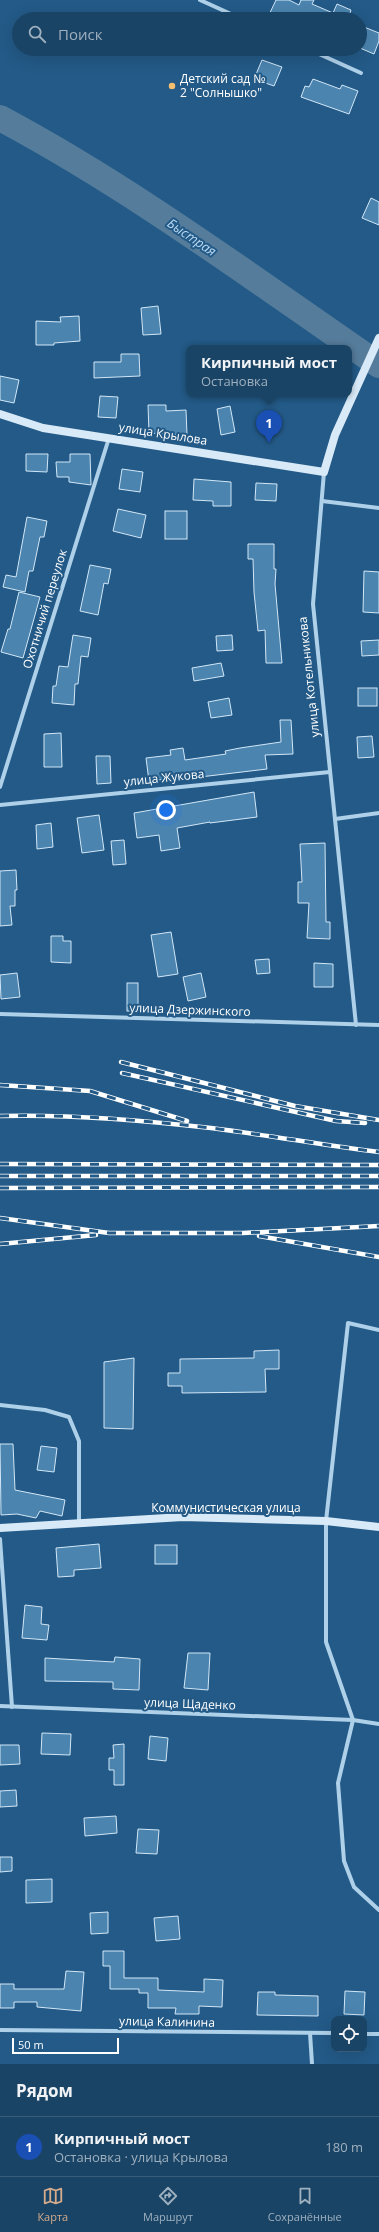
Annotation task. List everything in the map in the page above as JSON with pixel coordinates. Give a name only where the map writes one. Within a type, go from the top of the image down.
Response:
[{"type":"street","points":[[200,0],[227,12]]},
{"type":"street","points":[[323,56],[361,73]]},
{"type":"street","name":"улица Котельникова","points":[[356,1025],[313,604],[324,472],[335,435],[379,338]]},
{"type":"street","name":"улица Крылова","points":[[0,414],[43,428],[324,472]]},
{"type":"street","name":"Охотничий переулок","points":[[0,787],[109,438]]},
{"type":"street","points":[[322,501],[379,508]]},
{"type":"street","name":"улица Жукова","points":[[0,804],[330,772]]},
{"type":"street","points":[[335,819],[379,813]]},
{"type":"street","name":"улица Дзержинского","points":[[0,1014],[379,1025]]},
{"type":"street","points":[[379,1330],[348,1323],[326,1521],[326,1642],[353,1720],[338,1782],[344,1861],[354,1887],[379,1910]]},
{"type":"street","points":[[0,1405],[45,1410],[70,1417],[79,1441],[79,1523]]},
{"type":"street","name":"Коммунистическая улица","points":[[0,1528],[183,1517],[326,1521],[379,1527]]},
{"type":"street","points":[[0,1540],[12,1707]]},
{"type":"street","name":"улица Щаденко","points":[[0,1706],[353,1720],[379,1724]]},
{"type":"street","name":"улица Калинина","points":[[0,2030],[331,2033]]},
{"type":"street","points":[[310,2033],[312,2064]]},
{"type":"street","points":[[367,2034],[379,2034]]},
{"type":"building","points":[[276,0],[289,0],[299,5],[301,0],[314,0],[312,4],[331,12],[270,12]]},
{"type":"building","points":[[337,4],[351,10],[350,12],[333,12]]},
{"type":"building","points":[[367,28],[379,33],[379,41],[374,54],[367,51]]},
{"type":"building","points":[[262,60],[282,67],[274,86],[254,79]]},
{"type":"building","points":[[313,79],[340,89],[342,85],[358,91],[349,114],[301,97],[305,86],[309,87]]},
{"type":"building","points":[[371,198],[379,202],[379,225],[362,218]]},
{"type":"building","points":[[158,306],[161,334],[143,335],[141,308]]},
{"type":"building","points":[[79,316],[80,341],[54,343],[54,345],[36,345],[36,321],[61,322],[60,317]]},
{"type":"building","points":[[121,354],[139,354],[140,376],[94,378],[94,362],[121,362]]},
{"type":"building","points":[[0,376],[19,380],[14,403],[0,400]]},
{"type":"building","points":[[100,396],[118,397],[116,418],[98,417]]},
{"type":"building","points":[[148,405],[166,405],[166,411],[186,410],[187,435],[149,433]]},
{"type":"building","points":[[230,406],[235,432],[221,435],[217,409]]},
{"type":"building","points":[[26,454],[48,454],[47,472],[26,471]]},
{"type":"building","points":[[70,454],[90,454],[91,485],[69,482],[69,477],[57,477],[56,462],[70,462]]},
{"type":"building","points":[[122,469],[143,472],[140,492],[119,489]]},
{"type":"building","points":[[194,479],[231,482],[231,506],[213,506],[213,501],[193,500]]},
{"type":"building","points":[[256,483],[277,484],[276,501],[255,500]]},
{"type":"building","points":[[118,509],[146,515],[141,538],[113,531]]},
{"type":"building","points":[[165,511],[187,511],[187,539],[165,539]]},
{"type":"building","points":[[27,517],[47,521],[44,537],[40,537],[33,571],[29,571],[25,592],[3,587],[6,575],[16,577]]},
{"type":"building","points":[[248,544],[274,544],[274,569],[276,569],[275,584],[282,663],[266,663],[265,630],[258,631],[254,592],[253,559],[248,559]]},
{"type":"building","points":[[90,565],[111,569],[108,584],[104,583],[98,615],[80,611]]},
{"type":"building","points":[[364,571],[379,572],[379,613],[363,612]]},
{"type":"building","points":[[19,592],[40,597],[23,658],[1,652],[8,629],[10,629]]},
{"type":"building","points":[[73,635],[91,638],[88,657],[81,656],[78,684],[75,684],[74,705],[52,703],[53,686],[56,686],[59,666],[68,667]]},
{"type":"building","points":[[232,635],[233,650],[217,651],[216,636]]},
{"type":"building","points":[[379,640],[379,655],[362,656],[361,641]]},
{"type":"building","points":[[221,663],[224,676],[194,681],[192,668]]},
{"type":"building","points":[[358,688],[377,688],[377,706],[358,706]]},
{"type":"building","points":[[229,698],[232,715],[211,718],[208,702]]},
{"type":"building","points":[[280,720],[291,720],[293,754],[265,755],[267,769],[175,780],[175,778],[149,781],[146,758],[171,755],[170,750],[183,748],[185,760],[226,754],[225,751],[240,748],[281,742]]},
{"type":"building","points":[[61,733],[62,767],[44,767],[44,734]]},
{"type":"building","points":[[372,736],[374,757],[358,758],[357,737]]},
{"type":"building","points":[[96,756],[110,756],[111,783],[97,784]]},
{"type":"building","points":[[254,792],[257,817],[210,822],[177,828],[180,848],[161,851],[159,835],[137,838],[134,813]]},
{"type":"building","points":[[99,815],[104,850],[82,853],[77,818]]},
{"type":"building","points":[[51,823],[53,847],[37,849],[36,825]]},
{"type":"building","points":[[124,840],[126,864],[113,865],[111,841]]},
{"type":"building","points":[[325,843],[326,922],[330,922],[330,939],[307,938],[309,903],[298,903],[298,882],[302,882],[300,844]]},
{"type":"building","points":[[16,870],[17,890],[15,890],[15,906],[10,906],[12,925],[0,926],[0,871]]},
{"type":"building","points":[[171,932],[178,974],[158,977],[151,935]]},
{"type":"building","points":[[51,936],[63,936],[63,941],[71,941],[71,963],[51,962]]},
{"type":"building","points":[[269,959],[270,973],[257,974],[255,960]]},
{"type":"building","points":[[314,963],[333,964],[333,987],[314,987]]},
{"type":"building","points":[[17,973],[20,997],[1,999],[0,975]]},
{"type":"building","points":[[201,973],[206,997],[188,1001],[183,977]]},
{"type":"building","points":[[127,983],[138,983],[138,1011],[127,1011]]},
{"type":"building","points":[[279,1350],[279,1369],[265,1369],[266,1392],[182,1393],[182,1386],[168,1386],[168,1373],[180,1373],[180,1359],[254,1358],[254,1351]]},
{"type":"building","points":[[134,1358],[133,1429],[104,1428],[104,1362]]},
{"type":"building","points":[[0,1444],[13,1444],[15,1490],[65,1500],[62,1516],[40,1511],[36,1518],[17,1514],[1,1515]]},
{"type":"building","points":[[41,1446],[57,1448],[54,1472],[37,1470]]},
{"type":"building","points":[[99,1544],[101,1568],[74,1570],[74,1576],[58,1577],[56,1548]]},
{"type":"building","points":[[155,1545],[177,1545],[177,1564],[155,1564]]},
{"type":"building","points":[[25,1605],[42,1607],[41,1624],[49,1625],[47,1640],[22,1638]]},
{"type":"building","points":[[188,1653],[210,1653],[208,1690],[184,1688]]},
{"type":"building","points":[[115,1657],[140,1659],[139,1690],[113,1689],[113,1682],[45,1681],[45,1658],[114,1662]]},
{"type":"building","points":[[42,1733],[71,1734],[70,1755],[41,1754]]},
{"type":"building","points":[[150,1736],[168,1738],[166,1761],[148,1759]]},
{"type":"building","points":[[124,1744],[124,1785],[114,1785],[114,1770],[109,1770],[109,1758],[114,1758],[113,1745]]},
{"type":"building","points":[[0,1745],[19,1745],[20,1764],[0,1765]]},
{"type":"building","points":[[16,1790],[17,1806],[0,1807],[0,1791]]},
{"type":"building","points":[[116,1816],[117,1833],[85,1836],[84,1818]]},
{"type":"building","points":[[138,1829],[159,1830],[157,1854],[136,1853]]},
{"type":"building","points":[[0,1857],[12,1857],[12,1871],[0,1872]]},
{"type":"building","points":[[52,1879],[52,1902],[26,1903],[26,1880]]},
{"type":"building","points":[[108,1912],[108,1933],[91,1934],[90,1913]]},
{"type":"building","points":[[178,1916],[180,1939],[156,1941],[154,1918]]},
{"type":"building","points":[[103,1951],[124,1951],[124,1978],[158,1978],[158,1990],[204,1992],[204,1979],[223,1980],[222,2007],[199,2006],[199,2014],[175,2014],[176,2008],[148,2008],[148,1993],[139,1993],[139,1989],[110,1989],[110,1966],[103,1966]]},
{"type":"building","points":[[66,1971],[84,1972],[81,2011],[37,2007],[37,2002],[14,2002],[14,2008],[0,2008],[0,1984],[14,1984],[14,1989],[64,1989]]},
{"type":"building","points":[[345,1991],[365,1992],[364,2015],[344,2014]]},
{"type":"building","points":[[258,1992],[275,1992],[275,1995],[318,1996],[318,2016],[257,2015]]},
{"type":"waterway","name":"Быстрая","points":[[0,118],[98,175],[146,205],[350,345]]},
{"type":"waterway","name":"Быстрая","points":[[352,346],[379,365]]},
{"type":"railway","points":[[121,1062],[295,1106],[379,1120]]},
{"type":"railway","points":[[122,1073],[336,1121],[365,1123]]},
{"type":"railway","points":[[0,1085],[90,1091],[187,1121]]},
{"type":"railway","points":[[0,1116],[80,1117],[158,1122],[379,1152]]},
{"type":"railway","points":[[0,1164],[379,1165]]},
{"type":"railway","points":[[0,1176],[379,1176]]},
{"type":"railway","points":[[0,1188],[379,1187]]},
{"type":"railway","points":[[0,1218],[109,1233],[243,1233],[379,1226]]},
{"type":"railway","points":[[0,1244],[96,1235]]},
{"type":"railway","points":[[259,1236],[379,1257]]},
{"type":"place","name":"Детский сад № 2 \"Солнышко\"","points":[[172,86]]},
{"type":"place","name":"Кирпичный мост","points":[[269,443]]}]
